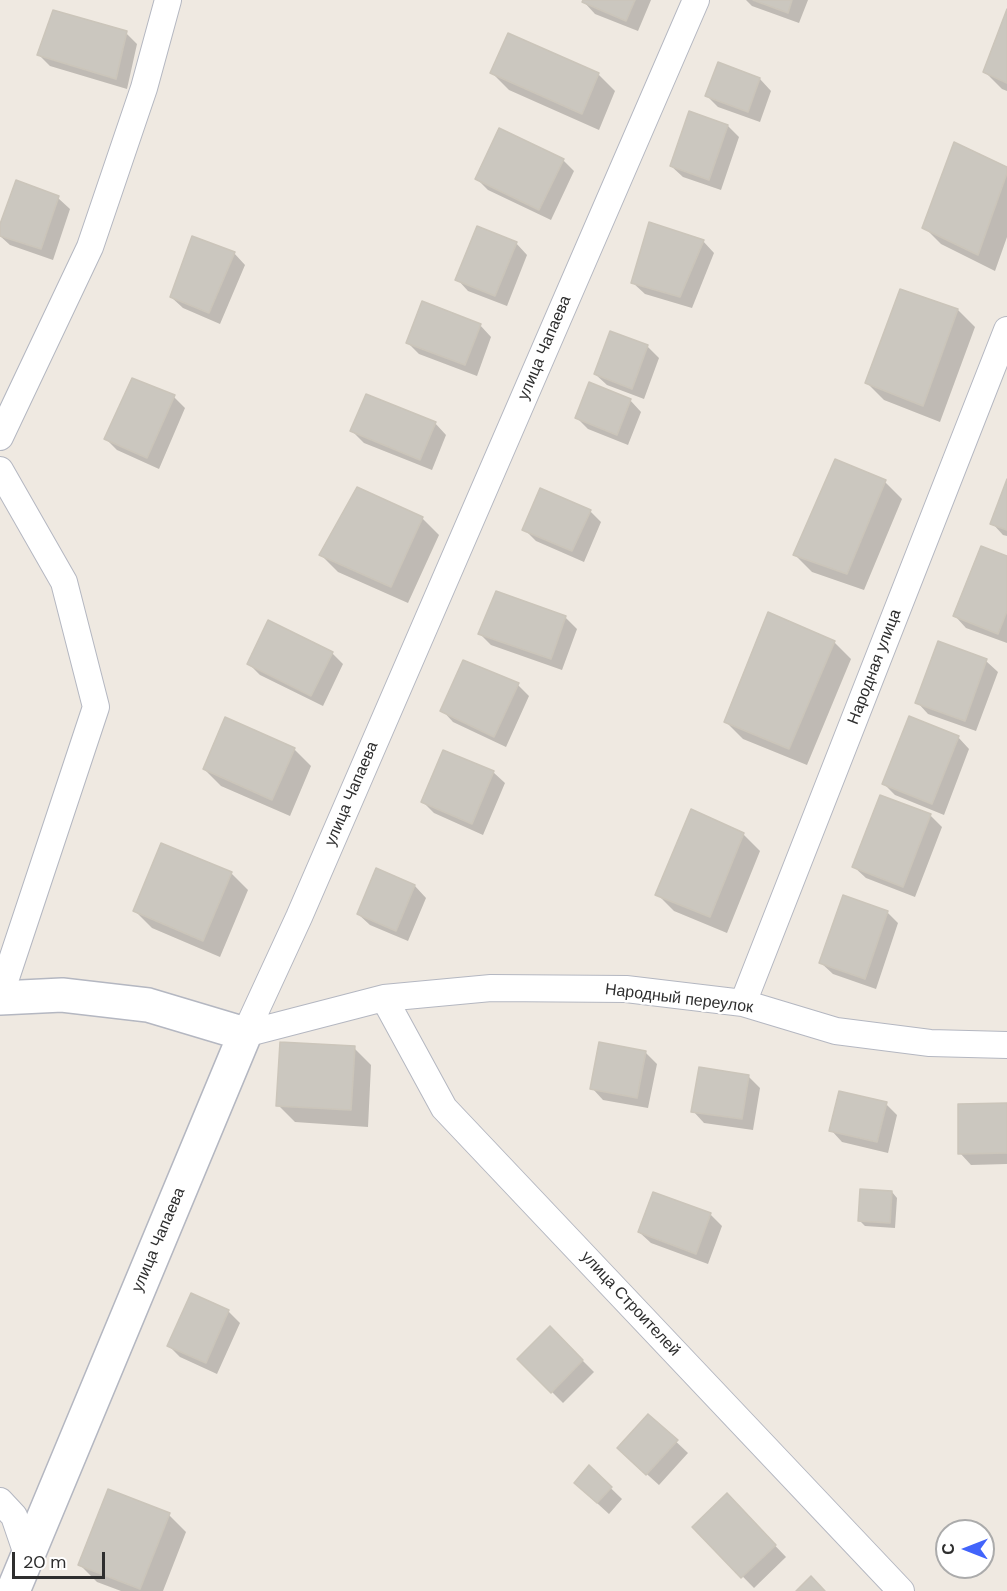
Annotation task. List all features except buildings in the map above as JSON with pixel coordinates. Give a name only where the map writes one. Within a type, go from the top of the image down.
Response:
[{"type":"street","points":[[0,437],[90,247],[144,88],[168,0]]},
{"type":"street","name":"улица Чапаева","points":[[13,1591],[245,1034],[303,906],[696,0]]},
{"type":"street","name":"Народная улица","points":[[743,1003],[1007,330]]},
{"type":"street","points":[[0,470],[64,582],[96,707],[0,997],[62,995],[148,1005],[245,1034]]},
{"type":"street","name":"Народный переулок","points":[[245,1034],[384,998],[491,988],[615,989],[743,1003],[836,1031],[930,1043],[1007,1045]]},
{"type":"street","name":"улица Строителей","points":[[384,998],[444,1108],[902,1591]]},
{"type":"street","points":[[0,1501],[14,1516],[27,1557]]}]
